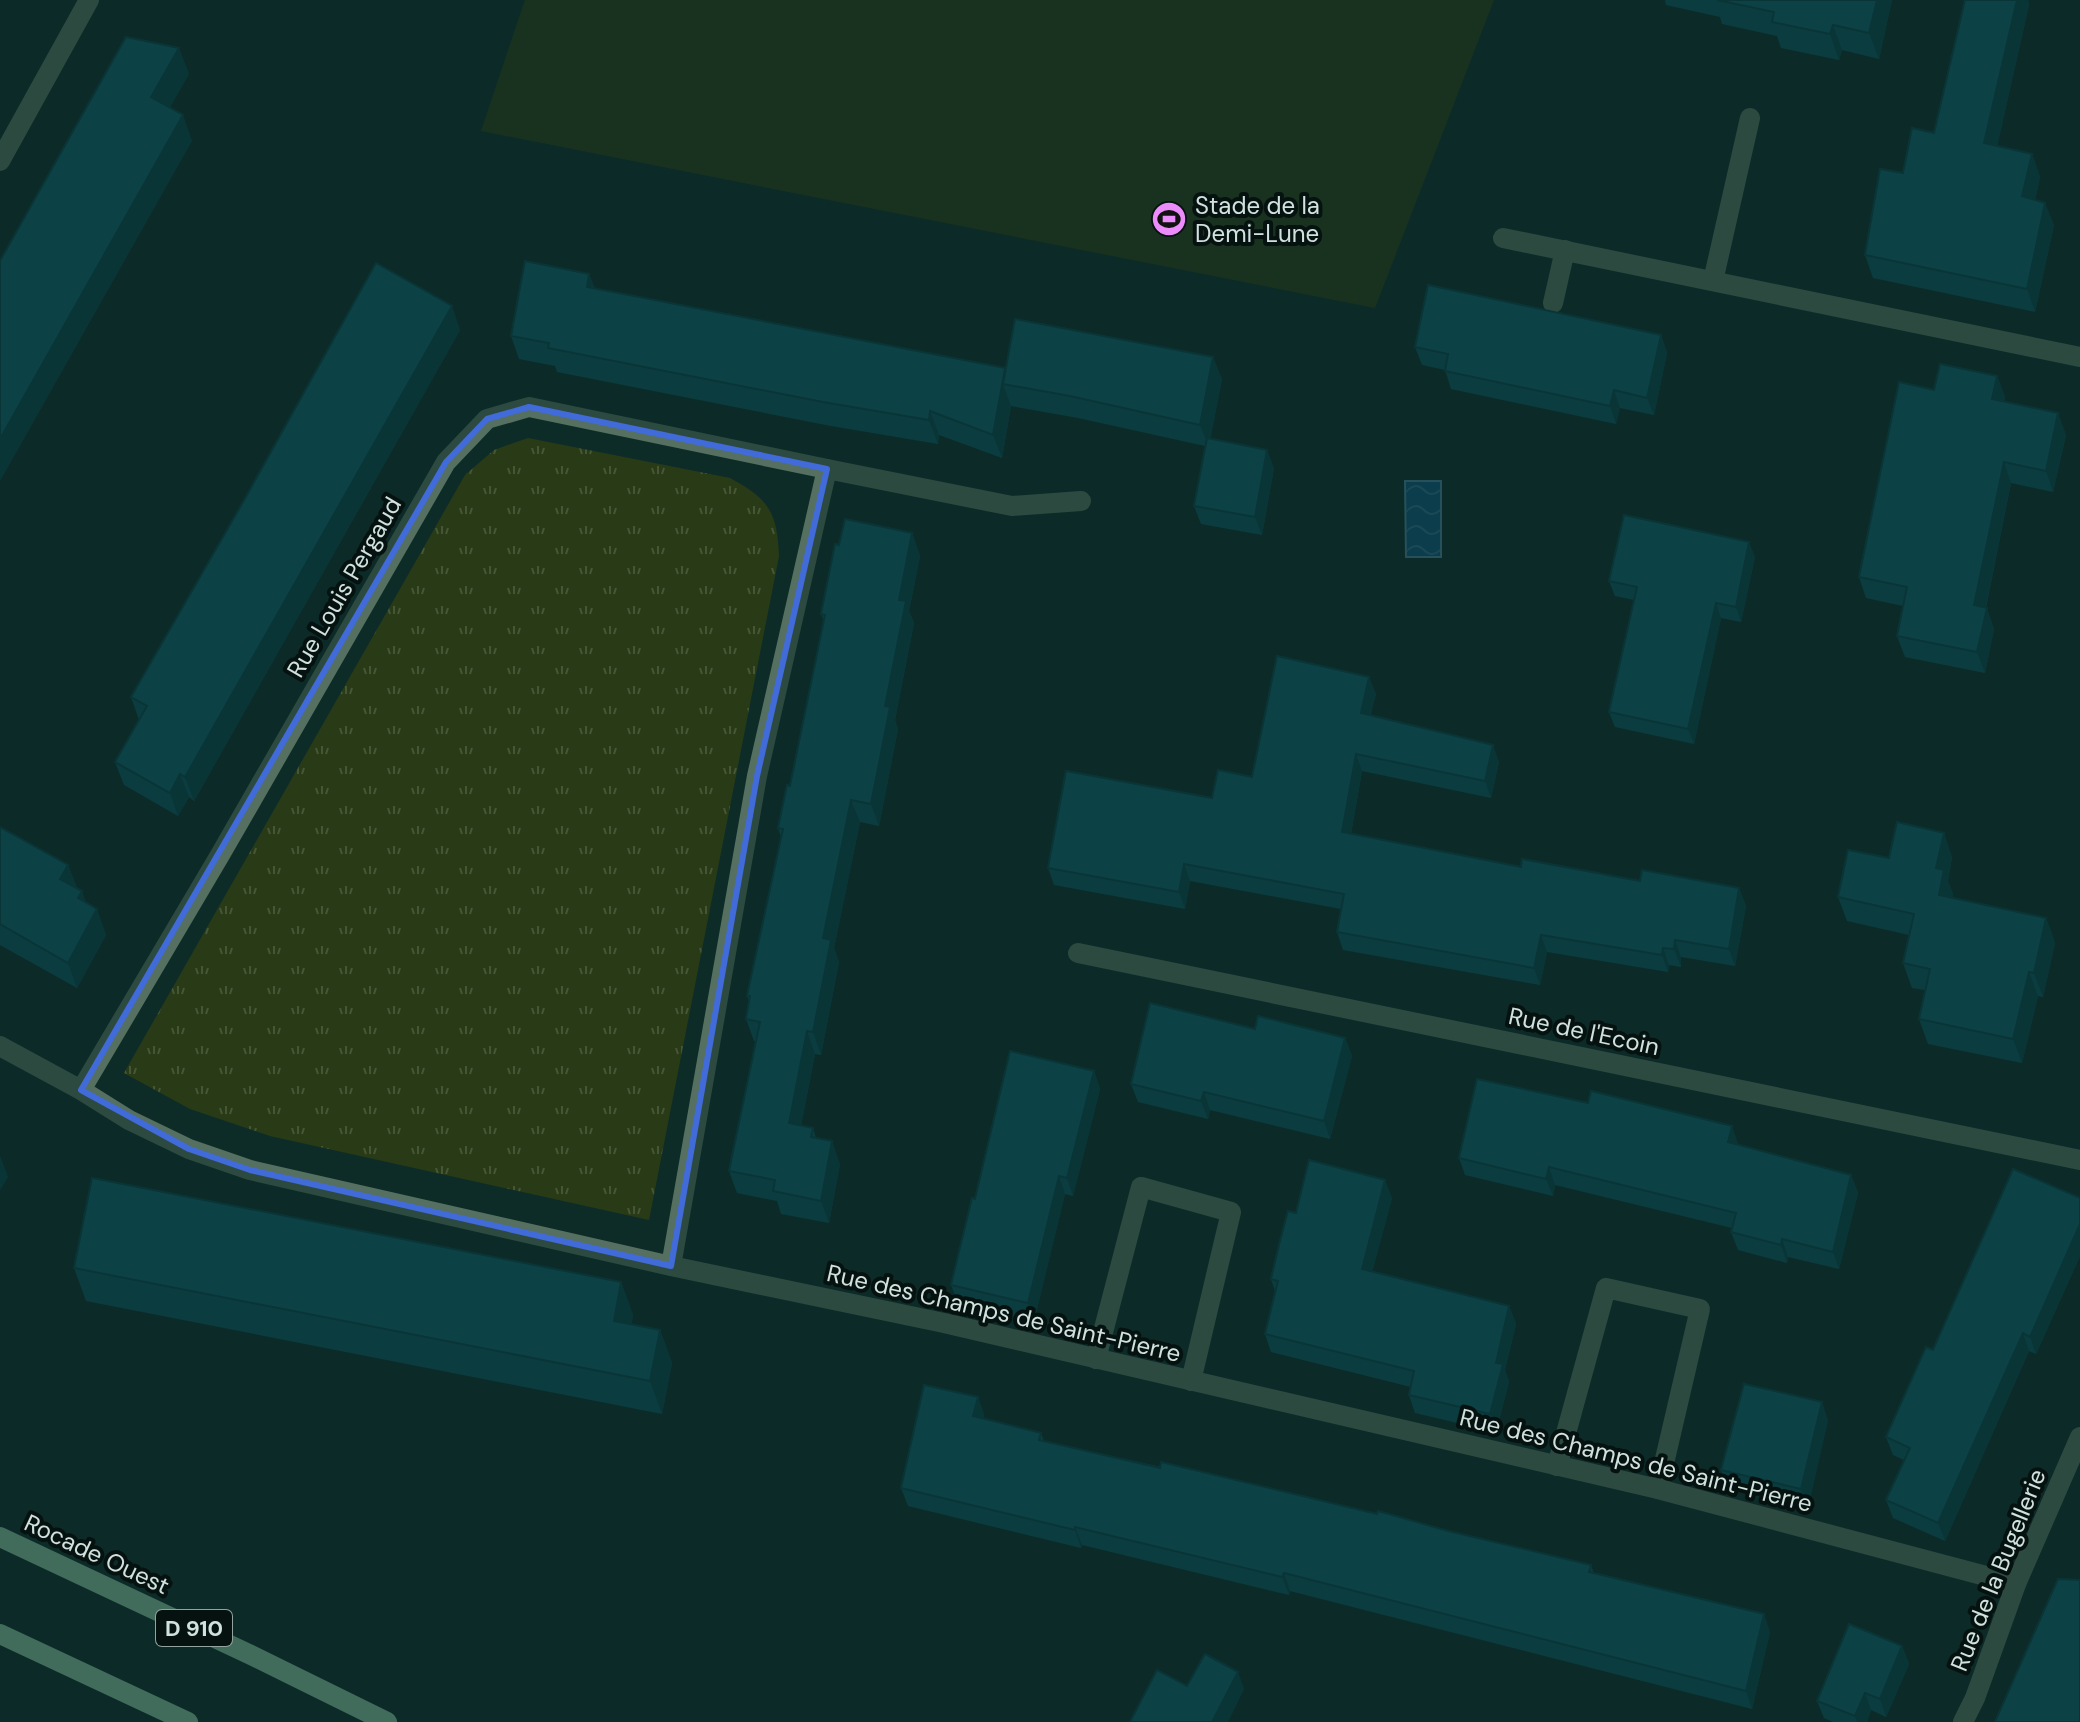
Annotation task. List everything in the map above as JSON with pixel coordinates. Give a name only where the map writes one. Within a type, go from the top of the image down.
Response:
[{"type":"main road","name":"Rocade Ouest","points":[[0,1537],[387,1722]]},
{"type":"main road","points":[[0,1634],[188,1722]]},
{"type":"street","points":[[0,161],[89,0]]},
{"type":"street","points":[[1713,281],[1750,118]]},
{"type":"street","points":[[1503,238],[2080,357]]},
{"type":"street","points":[[1553,303],[1565,250]]},
{"type":"street","name":"Rue Louis Pergaud","points":[[81,1090],[446,462],[487,419],[529,407],[1012,506],[1081,501]]},
{"type":"street","points":[[671,1266],[757,776],[827,469]]},
{"type":"street","name":"Rue de l'Ecoin","points":[[1078,953],[2080,1160]]},
{"type":"street","name":"Rue des Champs de Saint-Pierre","points":[[0,1046],[129,1120],[189,1149],[250,1170],[671,1266],[944,1323],[1658,1489],[2016,1584]]},
{"type":"street","points":[[1096,1359],[1141,1187],[1231,1212],[1191,1381]]},
{"type":"street","points":[[1557,1466],[1606,1288],[1700,1309],[1658,1489]]},
{"type":"street","name":"Rue de la Bugellerie","points":[[1963,1722],[1975,1698],[2016,1584],[2080,1437]]},
{"type":"street","points":[[1975,1698],[1979,1722]]},
{"type":"highlighted area","points":[[529,407],[827,469],[757,776],[671,1266],[250,1170],[189,1149],[81,1090],[446,462],[487,419]]},
{"type":"green space","name":"Stade de la Demi-Lune","points":[[525,0],[1494,0],[1375,308],[481,131]]},
{"type":"green space","points":[[528,438],[730,478],[762,500],[776,528],[779,556],[649,1220],[270,1136],[190,1109],[124,1073],[465,475],[494,450]]},
{"type":"water","points":[[1405,481],[1441,481],[1441,557],[1406,557]]},
{"type":"building","points":[[1717,0],[1877,0],[1869,33],[1833,25],[1830,34],[1772,22],[1774,12]]},
{"type":"building","points":[[1965,0],[2017,0],[1984,143],[2032,154],[2022,196],[2045,203],[2027,289],[1865,255],[1880,169],[1903,173],[1912,128],[1934,133]]},
{"type":"building","points":[[126,37],[179,48],[151,97],[183,115],[0,439],[0,261]]},
{"type":"building","points":[[525,261],[589,274],[587,287],[1005,368],[993,435],[930,411],[929,420],[823,402],[548,348],[549,343],[511,336]]},
{"type":"building","points":[[376,263],[452,306],[185,777],[180,774],[170,793],[115,762],[147,706],[131,697]]},
{"type":"building","points":[[1428,285],[1661,335],[1647,398],[1614,390],[1610,406],[1445,371],[1448,354],[1415,347]]},
{"type":"building","points":[[1015,319],[1213,357],[1200,425],[1003,384]]},
{"type":"building","points":[[1940,364],[1997,376],[1992,399],[2058,413],[2046,471],[2004,462],[1974,605],[1987,608],[1977,652],[1897,636],[1907,587],[1859,577],[1899,382],[1934,390]]},
{"type":"building","points":[[1207,438],[1267,450],[1255,517],[1194,506]]},
{"type":"building","points":[[1624,515],[1749,542],[1736,607],[1716,603],[1688,729],[1609,712],[1637,587],[1609,581]]},
{"type":"building","points":[[845,519],[912,533],[899,600],[906,601],[885,706],[890,707],[871,804],[851,800],[823,938],[831,940],[813,1032],[807,1031],[789,1123],[813,1128],[811,1137],[832,1141],[821,1201],[773,1191],[775,1180],[729,1171],[760,1022],[746,1019],[750,996],[747,996],[783,829],[778,828],[787,785],[790,786],[825,615],[821,614],[835,544],[839,545]]},
{"type":"building","points":[[1277,656],[1369,677],[1361,713],[1493,745],[1485,781],[1356,754],[1342,832],[1521,867],[1522,859],[1640,881],[1642,870],[1739,888],[1729,949],[1675,940],[1674,949],[1663,948],[1662,955],[1541,935],[1534,968],[1337,932],[1344,894],[1184,864],[1179,892],[1048,868],[1066,771],[1212,798],[1218,770],[1252,777]]},
{"type":"building","points":[[1897,822],[1944,833],[1936,868],[1944,870],[1939,895],[2046,918],[2034,973],[2029,972],[2013,1039],[1919,1019],[1930,969],[1903,963],[1914,914],[1838,897],[1848,850],[1889,858]]},
{"type":"building","points":[[0,827],[68,865],[60,879],[82,891],[78,898],[97,909],[68,963],[0,924]]},
{"type":"building","points":[[1150,1003],[1255,1029],[1258,1016],[1345,1038],[1324,1121],[1204,1092],[1201,1101],[1131,1084]]},
{"type":"building","points":[[1010,1051],[1094,1071],[1067,1178],[1059,1176],[1028,1303],[951,1285]]},
{"type":"building","points":[[1477,1079],[1588,1103],[1591,1091],[1732,1126],[1728,1142],[1851,1175],[1833,1252],[1782,1239],[1781,1245],[1731,1232],[1736,1213],[1549,1167],[1546,1179],[1459,1158]]},
{"type":"building","points":[[1309,1160],[1385,1180],[1362,1269],[1509,1306],[1496,1363],[1503,1364],[1490,1414],[1409,1395],[1414,1371],[1265,1334],[1278,1281],[1271,1279],[1279,1245],[1288,1211],[1296,1213]]},
{"type":"building","points":[[2013,1169],[2080,1198],[2080,1224],[2030,1337],[2023,1333],[1938,1523],[1886,1500],[1910,1448],[1886,1437],[1926,1347],[1933,1350]]},
{"type":"building","points":[[92,1178],[621,1282],[614,1321],[660,1330],[650,1381],[74,1268]]},
{"type":"building","points":[[1744,1384],[1822,1402],[1801,1489],[1721,1470]]},
{"type":"building","points":[[924,1385],[978,1397],[973,1416],[1041,1433],[1039,1440],[1160,1468],[1161,1462],[1377,1514],[1378,1511],[1591,1565],[1589,1572],[1764,1614],[1746,1691],[1284,1573],[1282,1577],[901,1488]]},
{"type":"building","points":[[2058,1579],[2080,1580],[2080,1722],[1995,1722]]},
{"type":"building","points":[[1849,1624],[1902,1646],[1880,1699],[1865,1693],[1855,1716],[1817,1701]]},
{"type":"building","points":[[1205,1654],[1238,1672],[1212,1722],[1130,1722],[1157,1670],[1187,1686]]},
{"type":"place","name":"Stade de la Demi-Lune","points":[[1169,219]]}]
